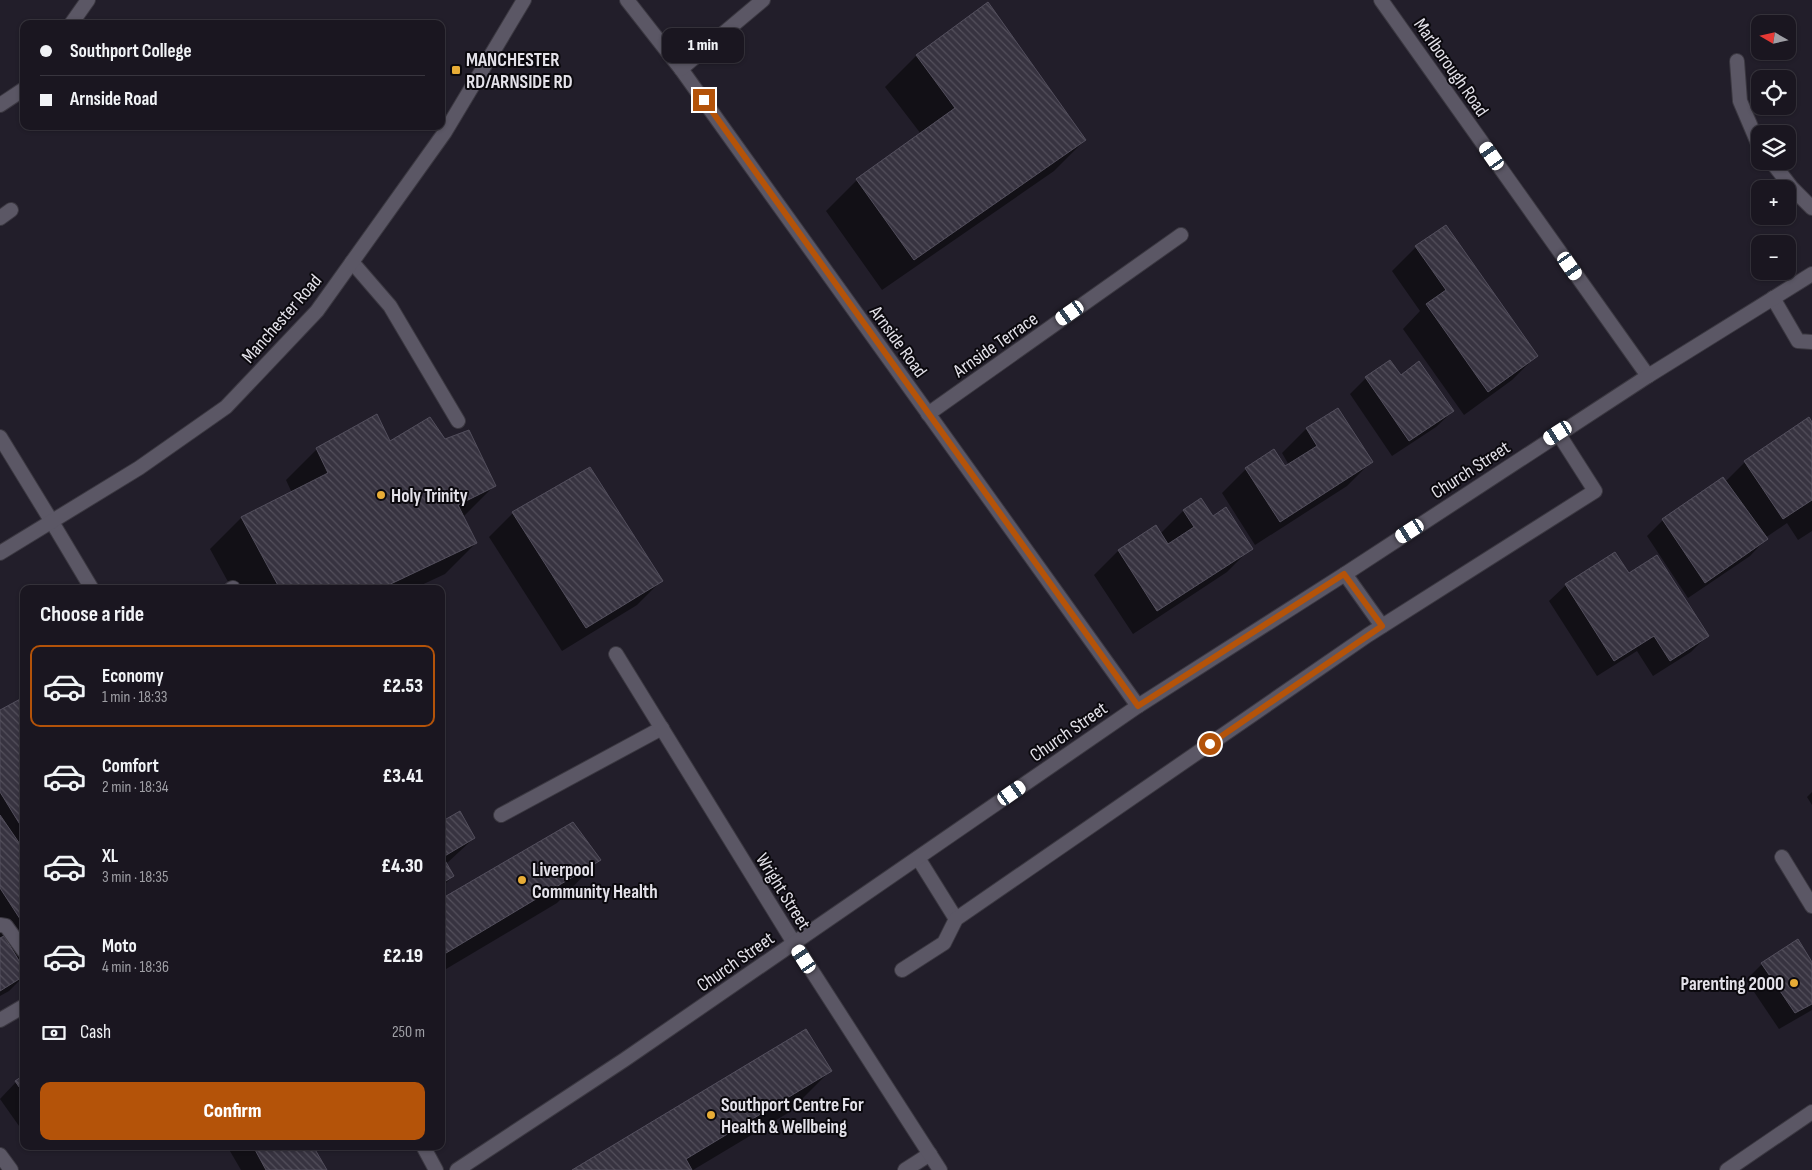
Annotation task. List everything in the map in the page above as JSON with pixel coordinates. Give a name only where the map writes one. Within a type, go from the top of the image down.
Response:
[{"type":"street","points":[[74,20],[88,0]]},
{"type":"street","name":"Manchester Road","points":[[0,553],[139,468],[226,407],[317,312],[445,132],[524,0]]},
{"type":"street","name":"Arnside Road","points":[[627,0],[681,69],[1138,706]]},
{"type":"street","points":[[681,69],[763,0]]},
{"type":"street","name":"Marlborough Road","points":[[1381,0],[1648,376]]},
{"type":"street","points":[[1737,61],[1740,101],[1751,127]]},
{"type":"street","points":[[0,105],[20,92]]},
{"type":"street","points":[[1778,170],[1792,188],[1812,208]]},
{"type":"street","name":"Arnside Terrace","points":[[928,414],[1181,235]]},
{"type":"street","points":[[352,262],[390,306],[458,421]]},
{"type":"street","name":"Church Street","points":[[457,1170],[624,1060],[1138,706],[1344,574],[1558,433],[1812,274]]},
{"type":"street","points":[[1772,298],[1798,341],[1812,342]]},
{"type":"street","points":[[902,970],[944,943],[956,919],[1382,626],[1595,491],[1558,433]]},
{"type":"street","points":[[0,437],[90,585]]},
{"type":"street","points":[[1344,574],[1382,626]]},
{"type":"street","name":"Wright Street","points":[[616,654],[794,943],[940,1170]]},
{"type":"street","points":[[501,815],[662,728]]},
{"type":"street","points":[[1782,857],[1812,906]]},
{"type":"street","points":[[918,858],[956,919]]},
{"type":"street","points":[[0,925],[6,926],[20,946]]},
{"type":"street","points":[[0,1020],[20,1008]]},
{"type":"street","points":[[1734,1168],[1812,1112]]},
{"type":"street","points":[[425,1150],[436,1170]]},
{"type":"street","points":[[904,1170],[930,1154]]},
{"type":"street","points":[[0,1155],[11,1170]]},
{"type":"building","points":[[988,2],[1086,140],[914,260],[856,179],[955,108],[916,55]]},
{"type":"building","points":[[1446,225],[1538,356],[1488,392],[1426,304],[1446,290],[1415,246]]},
{"type":"building","points":[[1390,360],[1401,375],[1419,361],[1454,411],[1409,441],[1365,377]]},
{"type":"building","points":[[1338,408],[1373,462],[1280,522],[1245,468],[1274,449],[1285,466],[1317,446],[1306,428]]},
{"type":"building","name":"Holy Trinity","points":[[377,414],[390,441],[430,417],[445,439],[469,430],[496,486],[458,505],[477,543],[388,585],[278,585],[241,517],[328,473],[316,448]]},
{"type":"building","points":[[1809,417],[1812,422],[1812,500],[1783,519],[1744,461]]},
{"type":"building","points":[[590,467],[663,581],[586,628],[512,512]]},
{"type":"building","points":[[1723,477],[1768,539],[1705,583],[1662,519]]},
{"type":"building","points":[[1201,498],[1213,516],[1226,507],[1253,549],[1157,611],[1118,550],[1156,525],[1168,544],[1194,527],[1183,510]]},
{"type":"building","points":[[1615,552],[1629,573],[1657,555],[1709,636],[1670,661],[1654,636],[1614,661],[1565,584]]},
{"type":"building","points":[[20,699],[20,824],[0,792],[0,710]]},
{"type":"building","points":[[460,811],[475,838],[445,856],[445,820]]},
{"type":"building","points":[[0,815],[20,844],[20,919],[0,888]]},
{"type":"building","name":"Liverpool Community Health","points":[[573,822],[601,860],[445,954],[445,897]]},
{"type":"building","points":[[445,860],[454,876],[445,882]]},
{"type":"building","points":[[4,936],[20,962],[20,978],[0,991],[0,938]]},
{"type":"building","name":"Parenting 2000","points":[[1798,939],[1812,962],[1812,1004],[1795,1013],[1761,963]]},
{"type":"building","name":"Southport Centre For Health & Wellbeing","points":[[806,1029],[832,1071],[686,1159],[692,1170],[572,1170]]},
{"type":"building","points":[[20,1078],[20,1088],[15,1081]]},
{"type":"building","points":[[255,1150],[315,1150],[327,1170],[266,1170]]},
{"type":"place","name":"MANCHESTER RD/ARNSIDE RD","points":[[456,70]]},
{"type":"place","name":"Holy Trinity","points":[[381,495]]},
{"type":"place","name":"Liverpool Community Health","points":[[522,880]]},
{"type":"place","name":"Parenting 2000","points":[[1794,983]]},
{"type":"place","name":"Southport Centre For Health & Wellbeing","points":[[711,1115]]},
{"type":"route","points":[[704,100],[1138,706],[1344,574],[1382,626],[1210,744]]}]
